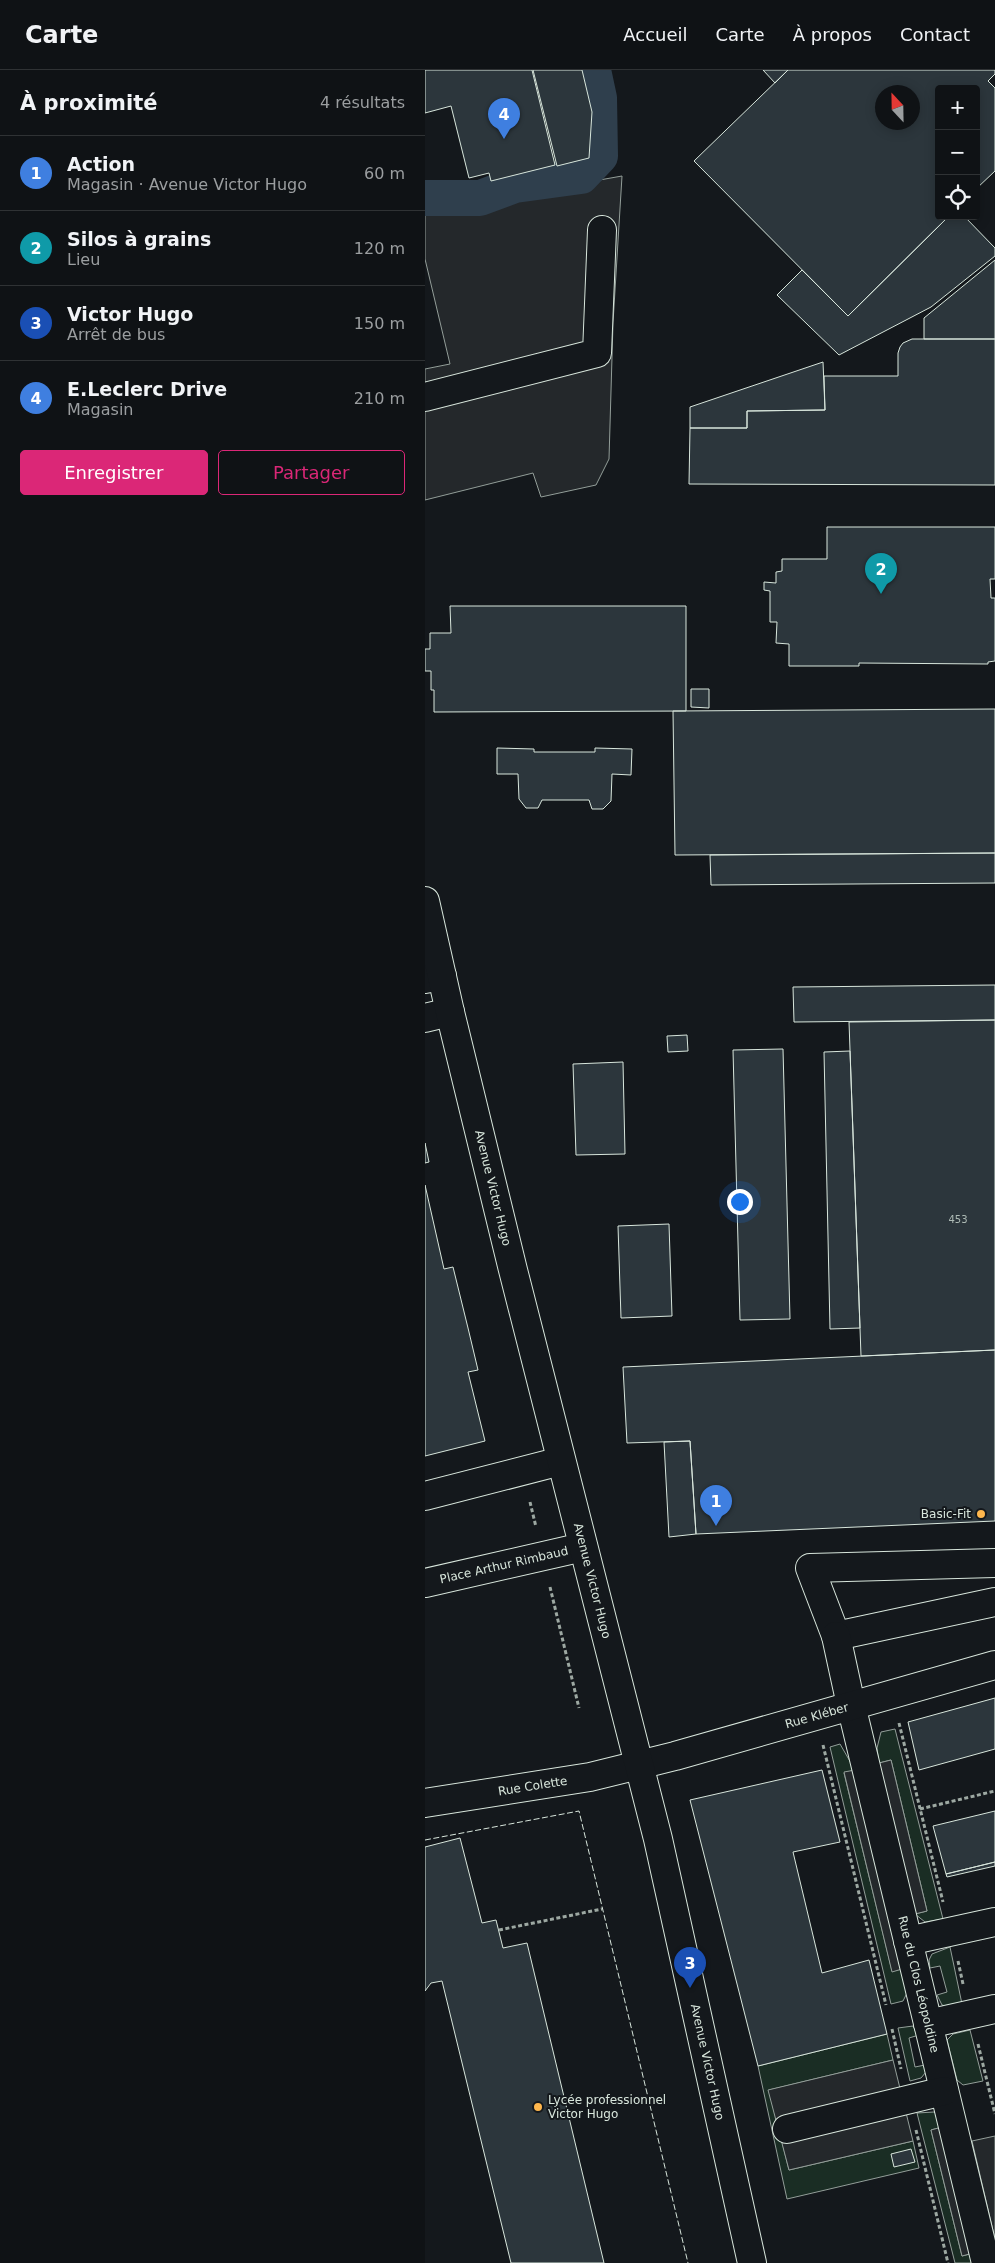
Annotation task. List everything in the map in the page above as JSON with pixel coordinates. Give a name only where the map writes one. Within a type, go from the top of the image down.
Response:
[{"type":"main road","points":[[425,397],[597,352],[602,230]]},
{"type":"main road","name":"Avenue Victor Hugo","points":[[425,900],[437,1015],[561,1460],[640,1764],[752,2263]]},
{"type":"main road","points":[[425,1496],[561,1460]]},
{"type":"main road","name":"Place Arthur Rimbaud","points":[[425,1583],[583,1547]]},
{"type":"main road","name":"Rue du Clos Léopoldine","points":[[986,2263],[836,1636],[810,1568],[995,1563]]},
{"type":"main road","points":[[836,1636],[995,1602]]},
{"type":"main road","name":"Rue Kléber","points":[[640,1764],[995,1665]]},
{"type":"main road","name":"Rue Colette","points":[[425,1804],[590,1777],[640,1764]]},
{"type":"main road","points":[[908,1942],[995,1922]]},
{"type":"main road","points":[[928,2024],[995,2009]]},
{"type":"main road","points":[[787,2129],[944,2091]]},
{"type":"path","points":[[528,1493],[536,1529]]},
{"type":"path","points":[[550,1586],[579,1708]]},
{"type":"path","points":[[821,1738],[886,2005]]},
{"type":"path","points":[[921,1809],[995,1791]]},
{"type":"path","points":[[499,1930],[602,1909]]},
{"type":"path","points":[[891,2029],[903,2075]]},
{"type":"path","points":[[914,2123],[948,2263]]},
{"type":"green space","points":[[895,1729],[943,1919],[925,1922],[915,1914],[927,1911],[891,1760],[879,1763],[877,1748],[881,1732]]},
{"type":"green space","points":[[840,1744],[855,1770],[844,1773],[892,1971],[902,1969],[909,1989],[903,2001],[891,2004],[830,1747]]},
{"type":"green space","points":[[950,1947],[962,2004],[949,2007],[942,2005],[937,1995],[947,1992],[940,1966],[930,1968],[929,1960],[932,1954]]},
{"type":"green space","points":[[913,2026],[919,2035],[909,2038],[915,2067],[925,2065],[926,2072],[921,2078],[910,2081],[898,2028]]},
{"type":"green space","points":[[970,2030],[983,2081],[963,2085],[957,2080],[947,2040],[953,2034]]},
{"type":"green space","points":[[887,2034],[893,2060],[769,2090],[789,2170],[913,2141],[919,2168],[787,2199],[758,2066]]},
{"type":"green space","points":[[934,2112],[942,2127],[931,2130],[962,2256],[970,2254],[972,2263],[955,2263],[917,2113]]},
{"type":"shaded area","points":[[622,176],[613,323],[609,459],[596,485],[541,497],[533,473],[425,500],[425,369],[450,364],[425,259],[425,211]]},
{"type":"shaded area","points":[[891,1760],[927,1911],[915,1914],[879,1763]]},
{"type":"shaded area","points":[[855,1770],[902,1969],[892,1972],[844,1772]]},
{"type":"shaded area","points":[[893,2060],[913,2141],[789,2170],[768,2090]]},
{"type":"shaded area","points":[[942,2127],[973,2253],[962,2256],[931,2130]]},
{"type":"shaded area","points":[[995,2136],[995,2239],[972,2141]]},
{"type":"building","points":[[425,70],[532,70],[555,165],[491,181],[489,173],[469,178],[451,106],[425,113]]},
{"type":"building","points":[[533,70],[582,70],[592,112],[589,158],[557,166]]},
{"type":"building","points":[[763,70],[788,70],[775,83]]},
{"type":"building","points":[[788,70],[995,70],[995,74],[988,81],[995,88],[995,171],[980,185],[980,85],[935,85],[935,220],[945,220],[848,316],[694,161]]},
{"type":"building","points":[[945,220],[968,220],[995,248],[995,256],[931,307],[839,355],[777,295],[802,270],[848,316]]},
{"type":"building","points":[[995,260],[995,339],[924,339],[924,318]]},
{"type":"building","points":[[912,339],[995,339],[995,485],[689,484],[690,428],[747,428],[747,411],[825,410],[824,376],[898,376],[898,353],[900,347],[903,343]]},
{"type":"building","points":[[823,362],[825,410],[747,411],[747,428],[690,428],[690,407]]},
{"type":"building","points":[[827,527],[995,527],[995,579],[990,579],[991,598],[995,598],[995,661],[988,662],[988,664],[859,663],[859,666],[789,666],[789,644],[776,643],[777,622],[770,622],[770,591],[764,590],[764,582],[776,583],[776,572],[782,571],[782,559],[827,559]]},
{"type":"building","points":[[450,606],[686,606],[686,711],[434,712],[434,690],[431,690],[431,671],[425,671],[425,649],[430,649],[430,633],[451,633]]},
{"type":"building","points":[[691,689],[709,689],[709,708],[691,707]]},
{"type":"building","points":[[995,709],[995,853],[675,855],[673,711]]},
{"type":"building","points":[[497,748],[534,749],[534,752],[595,752],[595,748],[632,749],[631,775],[612,774],[611,801],[603,809],[592,809],[589,800],[542,800],[538,808],[526,808],[519,799],[518,774],[497,774]]},
{"type":"building","points":[[995,853],[995,883],[711,885],[710,855]]},
{"type":"building","points":[[995,985],[995,1020],[794,1022],[793,987]]},
{"type":"building","points":[[995,1020],[995,1350],[861,1356],[849,1022]]},
{"type":"building","points":[[687,1035],[688,1051],[668,1052],[667,1036]]},
{"type":"building","points":[[783,1049],[790,1319],[740,1320],[733,1050]]},
{"type":"building","points":[[850,1051],[860,1328],[830,1329],[824,1052]]},
{"type":"building","points":[[623,1062],[625,1154],[576,1155],[573,1064]]},
{"type":"building","points":[[425,1143],[429,1162],[425,1163]]},
{"type":"building","points":[[425,1185],[444,1269],[453,1267],[478,1370],[468,1372],[485,1441],[425,1456]]},
{"type":"building","points":[[669,1224],[672,1316],[621,1318],[618,1226]]},
{"type":"building","points":[[995,1350],[995,1521],[696,1534],[690,1441],[627,1443],[623,1367]]},
{"type":"building","points":[[690,1441],[696,1534],[669,1537],[664,1442]]},
{"type":"building","points":[[995,1698],[995,1749],[919,1770],[908,1722]]},
{"type":"building","points":[[822,1770],[840,1842],[793,1852],[822,1973],[869,1960],[887,2034],[758,2066],[690,1800]]},
{"type":"building","points":[[995,1811],[995,1862],[946,1874],[933,1826]]},
{"type":"building","points":[[460,1838],[482,1923],[496,1920],[503,1948],[527,1943],[604,2263],[511,2263],[442,1981],[431,1983],[425,1991],[425,1847]]},
{"type":"building","points":[[995,1862],[995,1866],[947,1877],[946,1874]]},
{"type":"building","points":[[911,2149],[915,2162],[894,2167],[891,2154]]},
{"type":"waterway","points":[[425,198],[480,198],[515,185],[581,176],[600,156],[599,98],[593,70]]},
{"type":"fence","points":[[425,1840],[579,1811],[688,2263]]},
{"type":"place","name":"E.Leclerc Drive","points":[[504,139]]},
{"type":"place","name":"Silos à grains","points":[[881,594]]},
{"type":"place","name":"Basic-Fit","points":[[981,1514]]},
{"type":"place","name":"Action","points":[[716,1526]]},
{"type":"place","name":"Victor Hugo","points":[[690,1988]]},
{"type":"place","name":"Lycée professionnel Victor Hugo","points":[[538,2107]]}]
